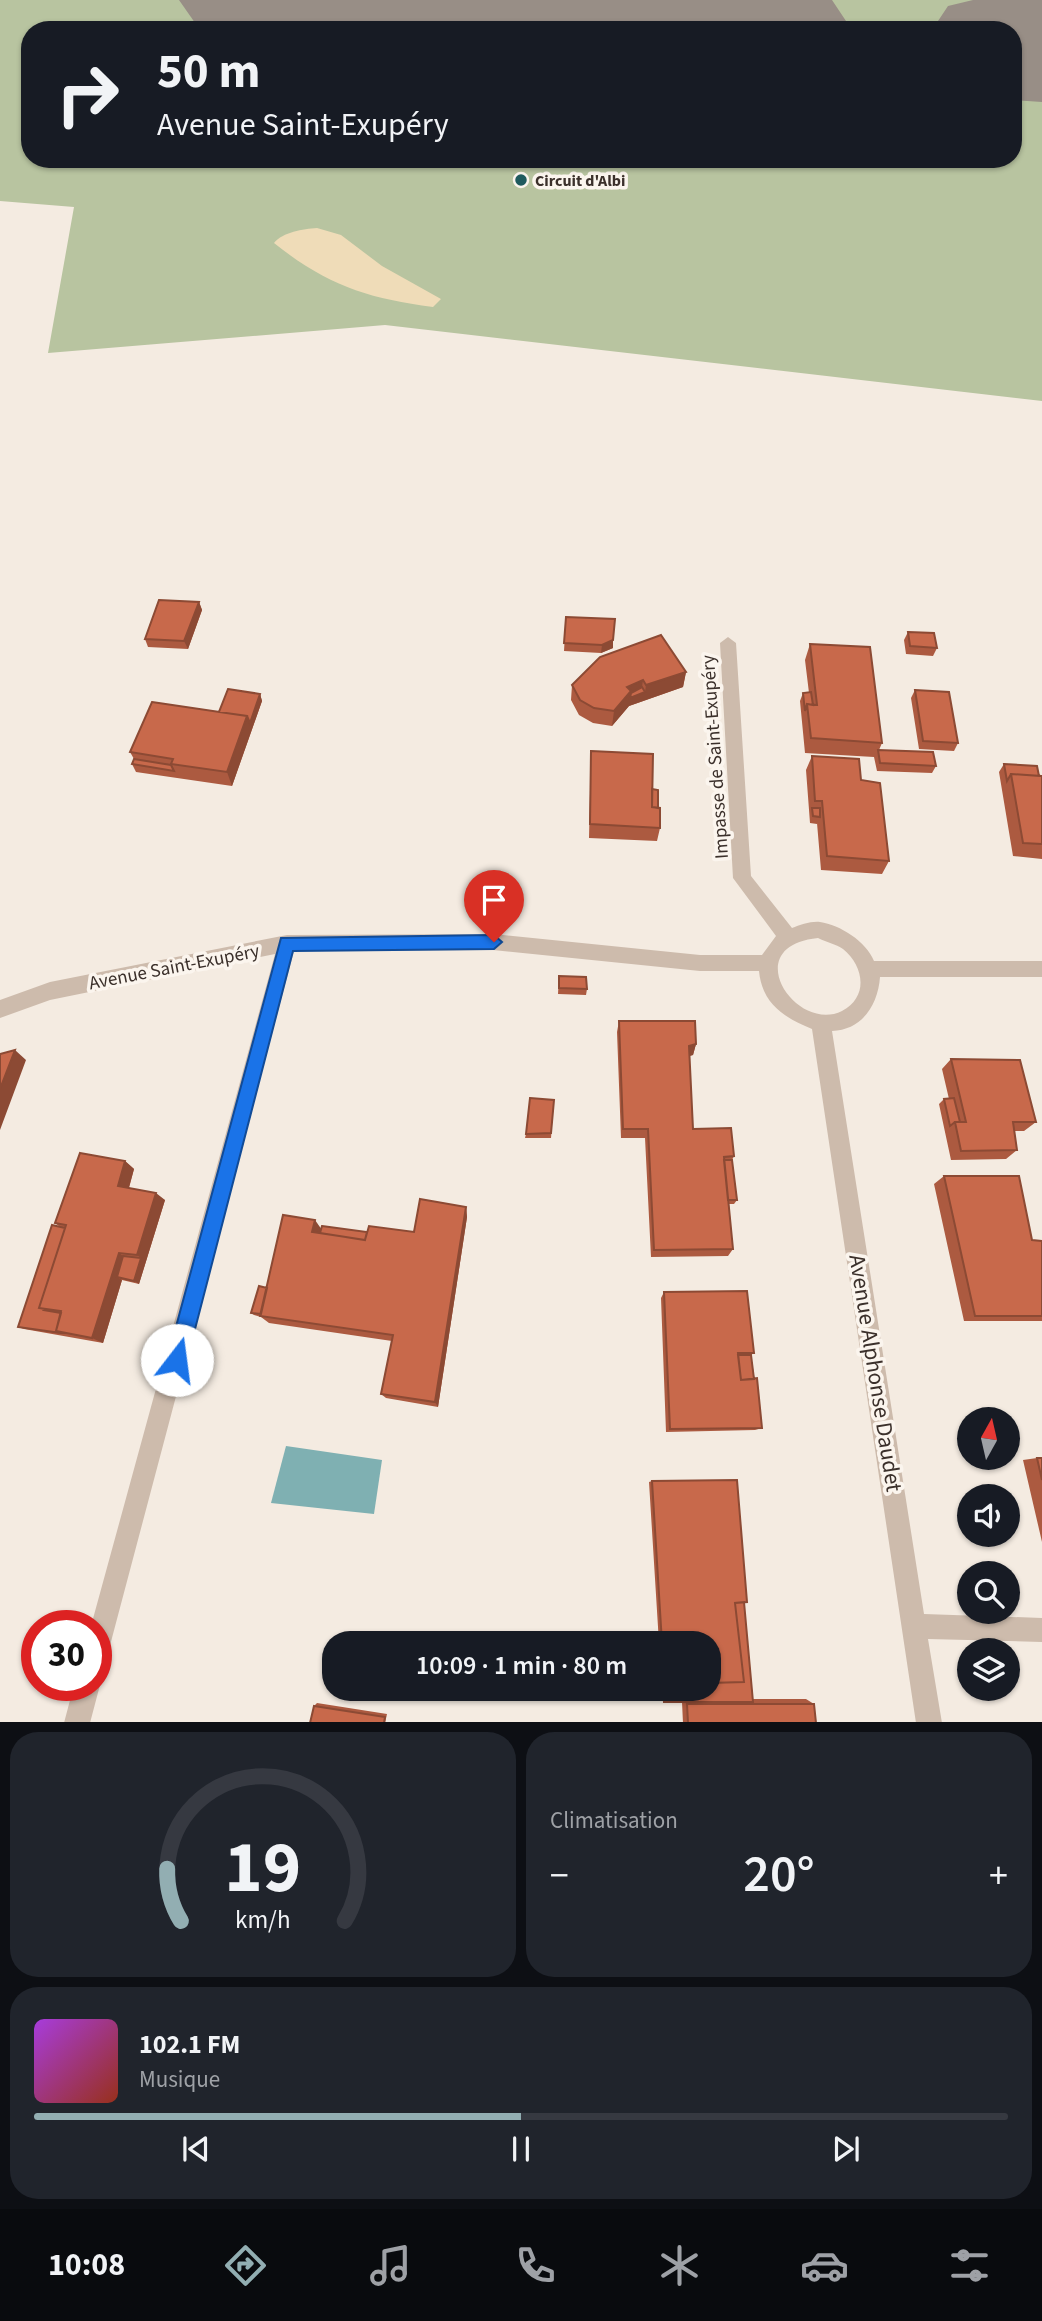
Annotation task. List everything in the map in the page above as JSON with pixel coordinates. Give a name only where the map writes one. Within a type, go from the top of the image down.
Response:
[{"type":"street","name":"Impasse de Saint-Exupéry","points":[[728,643],[742,878],[787,936]]},
{"type":"street","points":[[819,930],[835,934],[863,955],[870,969],[872,984],[870,997],[862,1009],[837,1023],[821,1023],[803,1018],[787,1008],[775,994],[769,978],[769,963],[779,944],[787,936],[802,931],[819,930]]},
{"type":"street","name":"Avenue Saint-Exupéry","points":[[0,1009],[50,991],[286,943],[494,942],[701,963],[769,963]]},
{"type":"street","points":[[108,1610],[252,1084],[286,943]]},
{"type":"street","points":[[870,969],[1042,969]]},
{"type":"street","name":"Avenue Alphonse Daudet","points":[[821,1023],[929,1722]]},
{"type":"street","points":[[915,1626],[1042,1630]]},
{"type":"street","points":[[77,1722],[83,1701]]},
{"type":"green space","name":"Circuit d'Albi","points":[[0,0],[1042,0],[1042,401],[385,325],[48,353],[74,207],[0,201]]},
{"type":"sand","points":[[317,228],[341,235],[382,266],[441,299],[433,307],[388,299],[349,288],[312,270],[274,243],[288,234]]},
{"type":"water","points":[[286,1446],[382,1460],[374,1514],[271,1503]]},
{"type":"building","points":[[159,600],[199,602],[184,641],[145,639]]},
{"type":"building","points":[[566,617],[615,619],[613,640],[602,645],[564,643]]},
{"type":"building","points":[[908,632],[934,633],[937,648],[910,646]]},
{"type":"building","points":[[661,635],[686,672],[646,685],[643,680],[627,687],[631,691],[614,711],[594,708],[580,700],[572,685],[600,657]]},
{"type":"building","points":[[810,644],[870,647],[882,743],[811,738],[807,704],[817,705]]},
{"type":"building","points":[[642,687],[645,692],[630,698],[631,693]]},
{"type":"building","points":[[228,689],[260,694],[250,723],[247,716],[219,712]]},
{"type":"building","points":[[915,690],[949,692],[958,743],[923,741]]},
{"type":"building","points":[[811,692],[813,705],[807,704],[805,711],[803,693]]},
{"type":"building","points":[[152,702],[247,716],[227,772],[171,764],[173,759],[130,752]]},
{"type":"building","points":[[878,750],[933,752],[936,766],[880,763]]},
{"type":"building","points":[[591,751],[653,754],[652,807],[660,808],[660,828],[590,824]]},
{"type":"building","points":[[812,756],[859,759],[861,780],[880,783],[889,861],[827,856],[822,801],[815,801]]},
{"type":"building","points":[[134,759],[171,765],[174,771],[132,764]]},
{"type":"building","points":[[1004,764],[1037,766],[1039,776],[1011,774],[1007,781]]},
{"type":"building","points":[[1011,774],[1042,776],[1042,844],[1023,843]]},
{"type":"building","points":[[652,789],[658,790],[658,808],[652,807]]},
{"type":"building","points":[[812,808],[820,808],[820,817],[813,816]]},
{"type":"building","points":[[559,976],[586,977],[587,989],[559,988]]},
{"type":"building","points":[[619,1021],[695,1021],[696,1044],[689,1046],[693,1129],[731,1128],[734,1156],[724,1157],[733,1249],[654,1250],[648,1129],[623,1129]]},
{"type":"building","points":[[15,1050],[0,1089],[0,1054]]},
{"type":"building","points":[[951,1059],[1020,1060],[1036,1122],[1013,1122],[1017,1150],[961,1151],[955,1122],[966,1122]]},
{"type":"building","points":[[530,1098],[554,1100],[551,1133],[526,1134]]},
{"type":"building","points":[[954,1098],[960,1122],[950,1126],[944,1099]]},
{"type":"building","points":[[80,1153],[125,1161],[118,1186],[156,1193],[137,1255],[119,1253],[92,1338],[56,1331],[61,1311],[39,1308],[66,1225],[55,1223]]},
{"type":"building","points":[[724,1160],[732,1160],[737,1200],[728,1200]]},
{"type":"building","points":[[944,1176],[1019,1176],[1032,1240],[1042,1241],[1042,1316],[975,1316]]},
{"type":"building","points":[[420,1199],[466,1207],[435,1402],[381,1394],[393,1335],[260,1316],[283,1215],[315,1220],[312,1232],[365,1240],[369,1226],[414,1232]]},
{"type":"building","points":[[52,1225],[65,1228],[39,1308],[61,1313],[56,1331],[61,1333],[18,1327]]},
{"type":"building","points":[[322,1226],[367,1232],[365,1240],[320,1233]]},
{"type":"building","points":[[123,1256],[141,1258],[134,1281],[117,1277]]},
{"type":"building","points":[[259,1286],[267,1288],[261,1314],[251,1313]]},
{"type":"building","points":[[747,1291],[754,1353],[738,1353],[741,1380],[757,1378],[762,1428],[670,1429],[664,1292]]},
{"type":"building","points":[[738,1355],[751,1355],[754,1379],[741,1380]]},
{"type":"building","points":[[1037,1458],[1042,1458],[1042,1480]]},
{"type":"building","points":[[737,1480],[747,1602],[735,1603],[744,1682],[721,1683],[721,1631],[661,1631],[652,1481]]},
{"type":"building","points":[[744,1602],[753,1702],[664,1702],[721,1701],[721,1683],[744,1682],[735,1603]]},
{"type":"building","points":[[687,1704],[814,1704],[816,1722],[688,1722]]},
{"type":"building","points":[[314,1706],[385,1717],[384,1722],[310,1722]]},
{"type":"runway","points":[[267,0],[614,21]]},
{"type":"runway","points":[[1022,46],[1042,47]]},
{"type":"place","name":"Circuit d'Albi","points":[[521,180]]},
{"type":"route","points":[[177,1360],[255,1070],[286,943],[494,942]]}]
